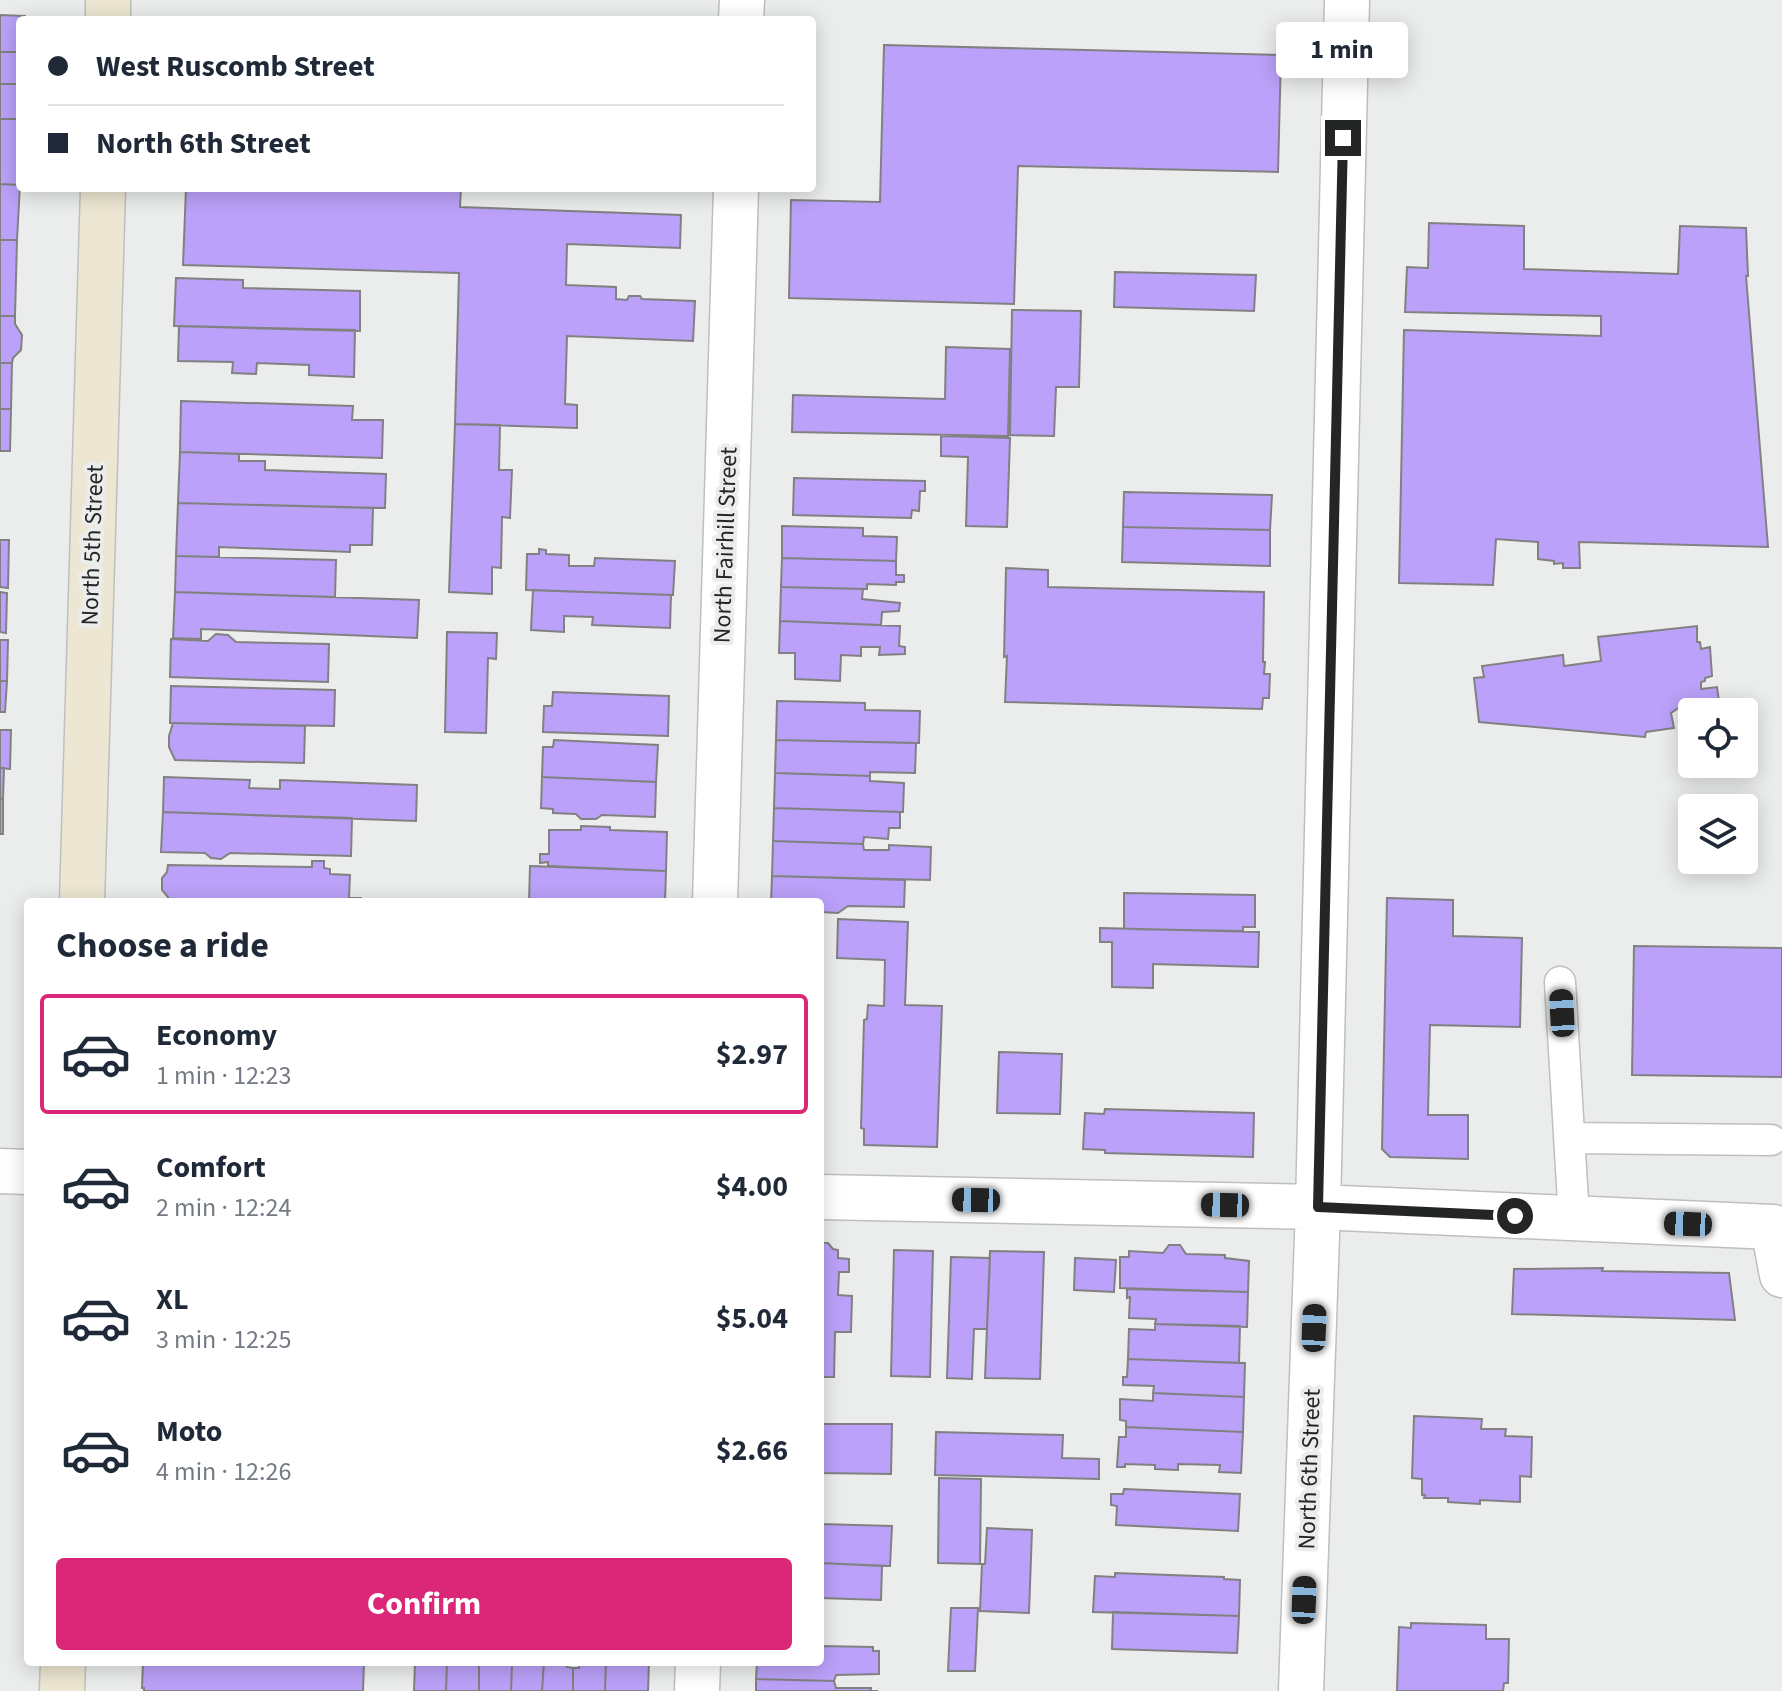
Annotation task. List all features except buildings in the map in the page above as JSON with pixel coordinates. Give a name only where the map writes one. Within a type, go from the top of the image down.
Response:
[{"type":"street","name":"North 6th Street","points":[[1301,1691],[1318,1207],[1347,0]]},
{"type":"street","name":"North 5th Street","points":[[82,898],[103,192]]},
{"type":"street","name":"North Fairhill Street","points":[[715,898],[736,192]]},
{"type":"street","points":[[0,1171],[24,1172]]},
{"type":"street","points":[[824,1197],[1318,1207],[1778,1226],[1782,1275]]},
{"type":"street","points":[[62,1691],[63,1666]]},
{"type":"street","points":[[697,1691],[698,1666]]},
{"type":"lane","points":[[1560,982],[1574,1219]]},
{"type":"lane","points":[[1569,1138],[1771,1140]]},
{"type":"route","points":[[1343,138],[1318,1207],[1515,1216]]}]
